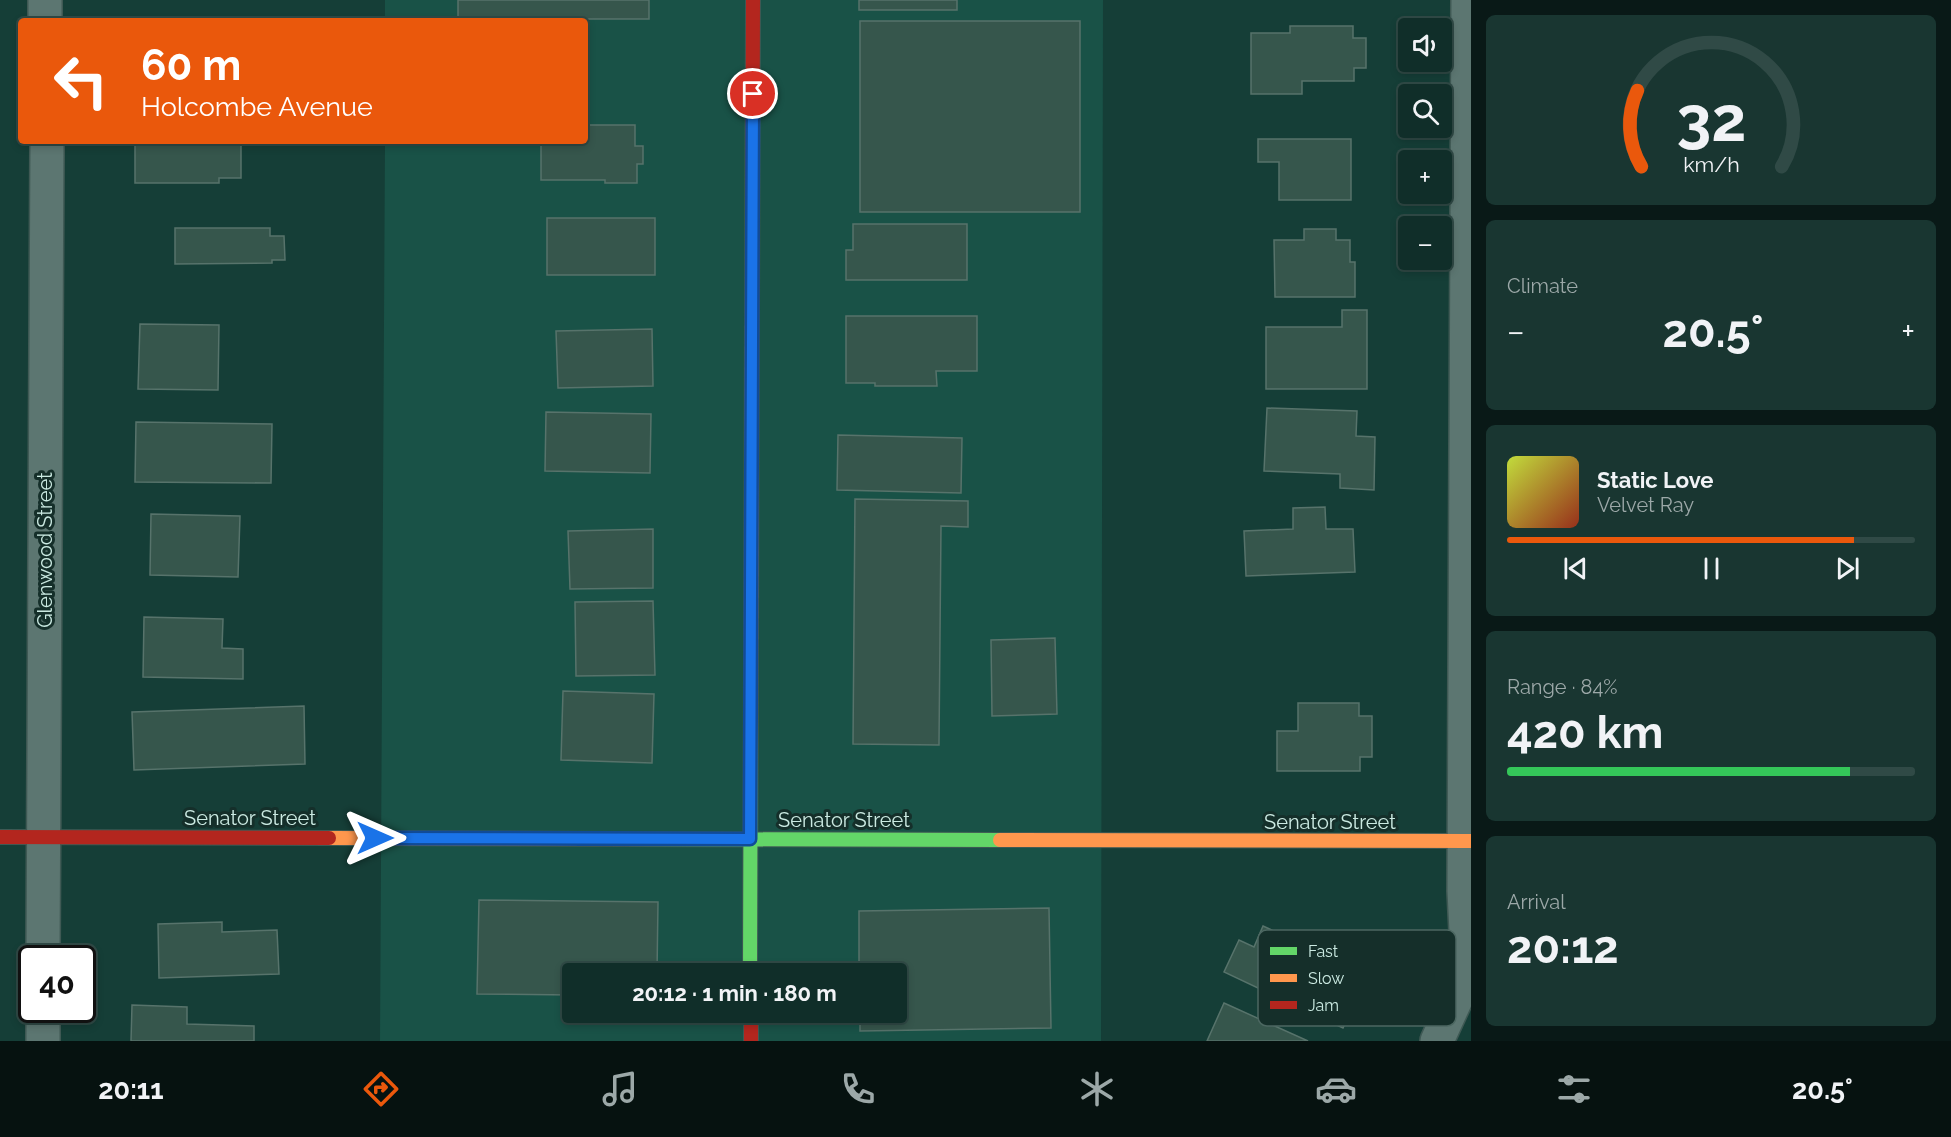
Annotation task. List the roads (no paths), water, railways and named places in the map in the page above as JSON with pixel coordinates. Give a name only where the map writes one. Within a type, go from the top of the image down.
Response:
[{"type":"street","points":[[45,0],[45,18]]},
{"type":"street","points":[[750,963],[753,0]]},
{"type":"street","points":[[1456,999],[1468,973],[1464,891],[1468,841],[1468,0]]},
{"type":"street","name":"Glenwood Street","points":[[44,945],[47,144]]},
{"type":"street","name":"Senator Street","points":[[0,837],[1468,841]]},
{"type":"street","points":[[43,1023],[43,1041]]},
{"type":"street","points":[[751,1023],[751,1041]]},
{"type":"street","points":[[1437,1041],[1444,1026]]}]
